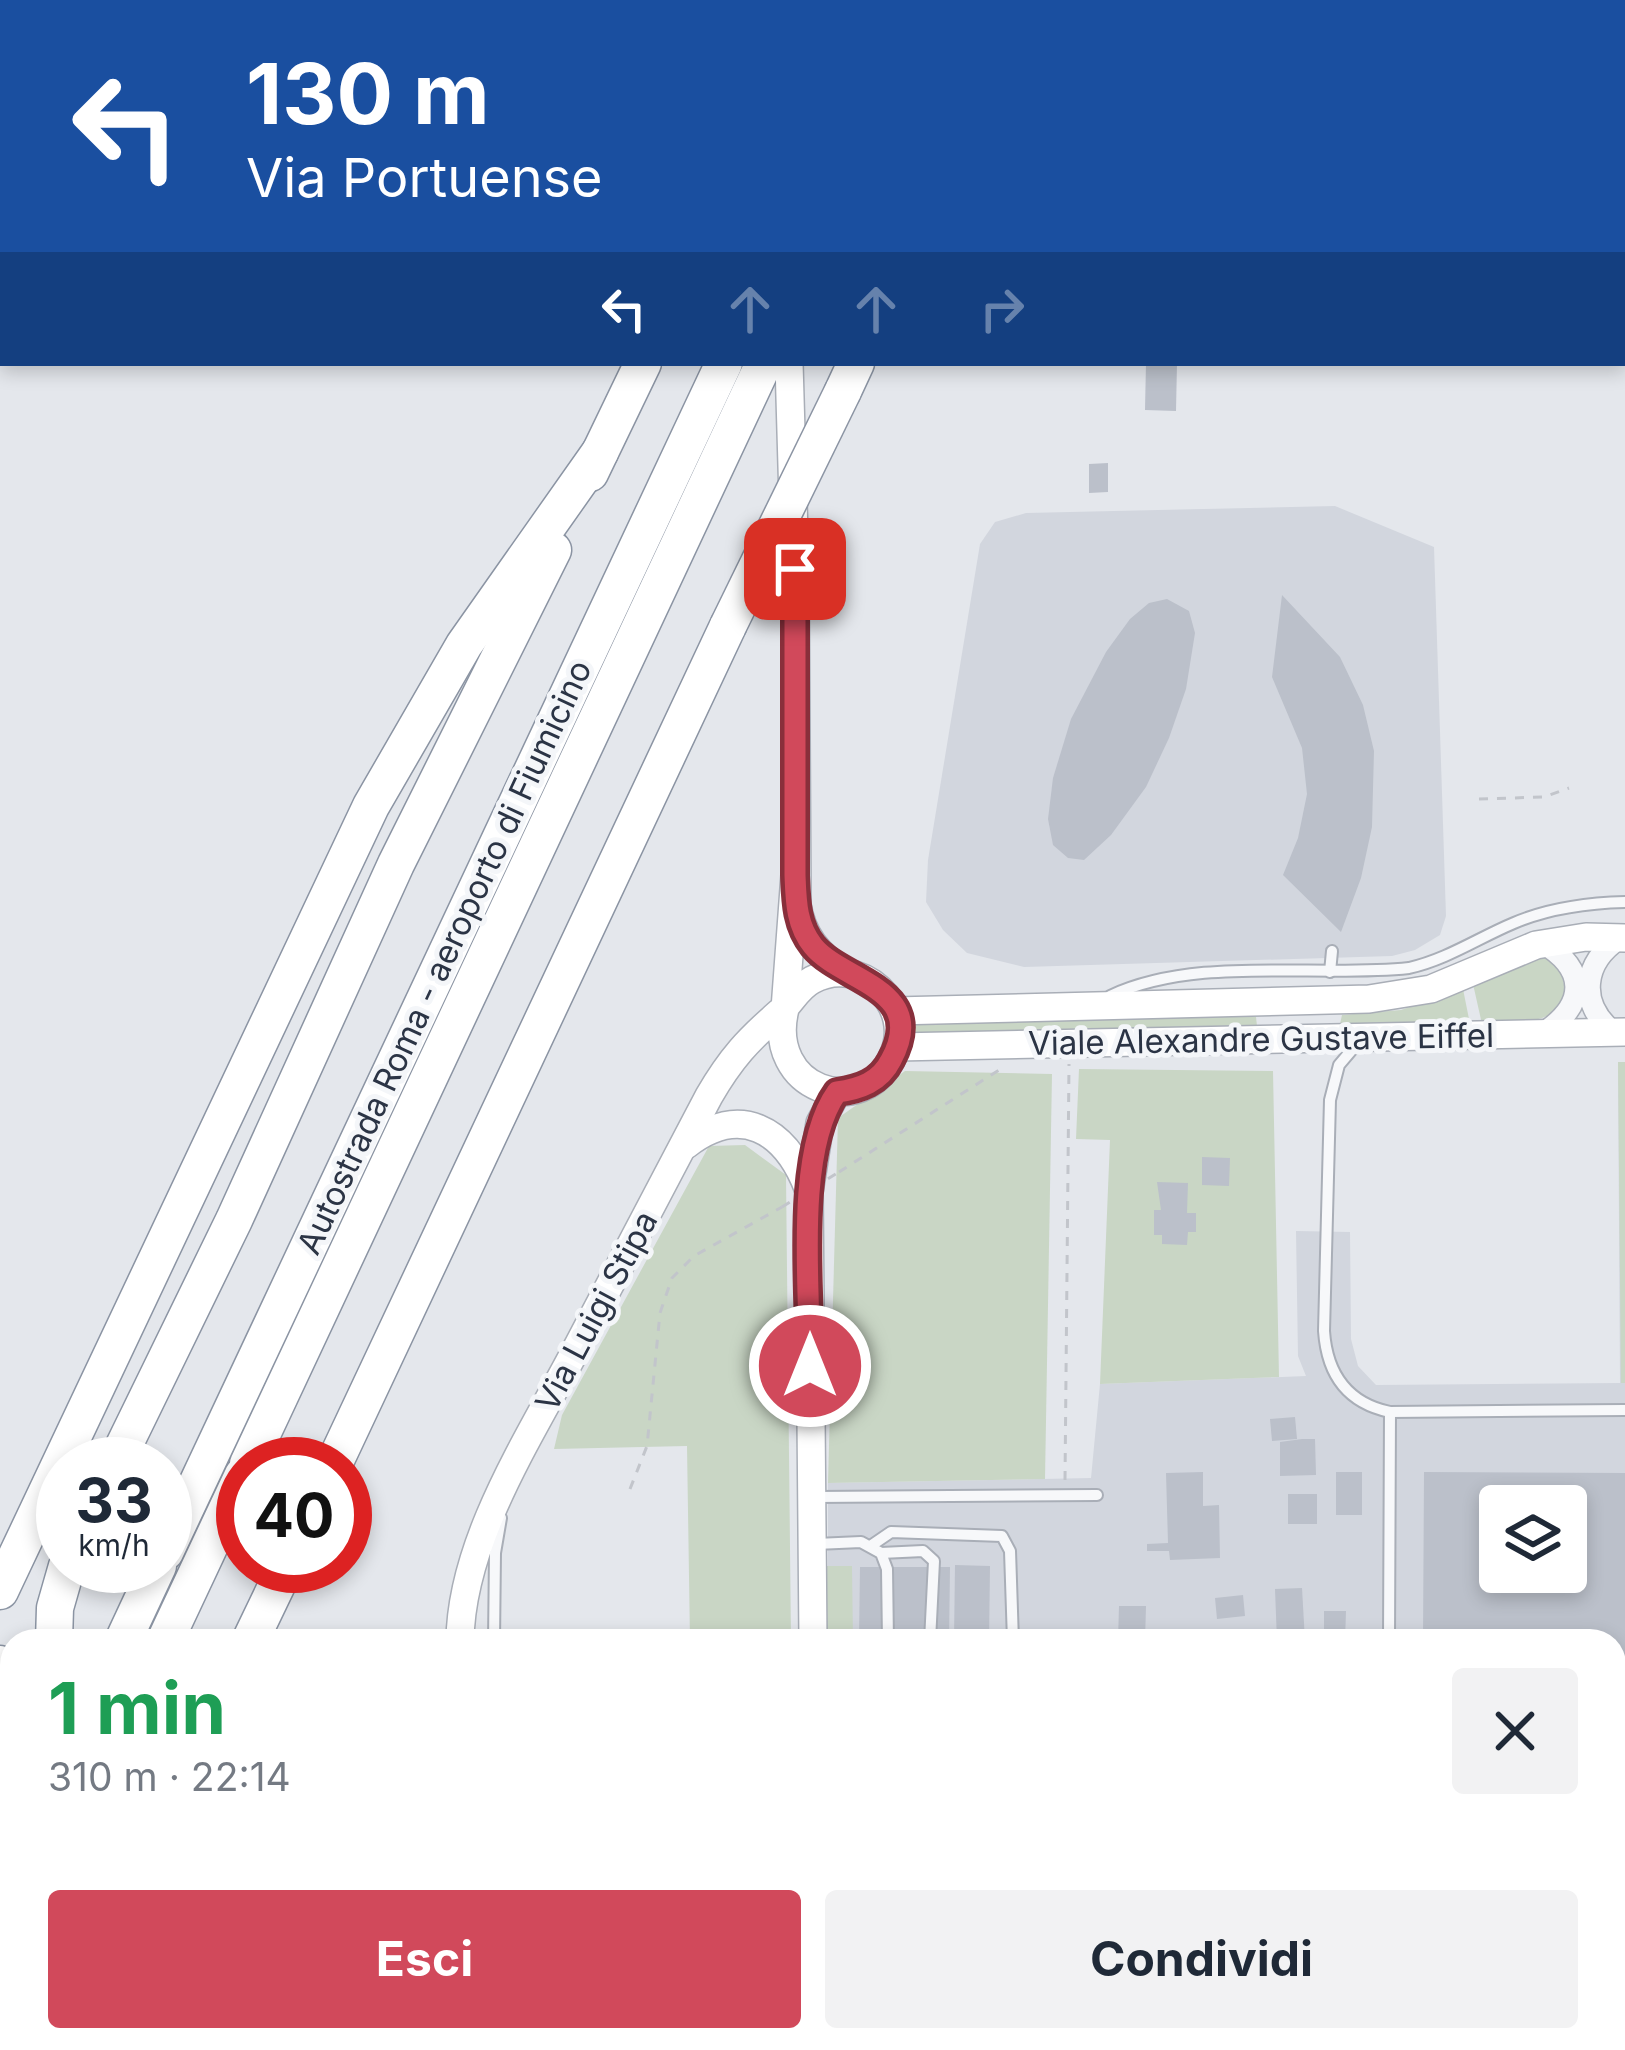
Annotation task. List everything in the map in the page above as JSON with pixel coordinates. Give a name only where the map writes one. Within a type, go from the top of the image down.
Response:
[{"type":"highway","points":[[128,1437],[234,1220],[396,865],[642,366]]},
{"type":"highway","name":"Autostrada Roma - aeroporto di Fiumicino","points":[[261,1437],[758,367]]},
{"type":"highway","name":"Autostrada Roma - aeroporto di Fiumicino","points":[[192,1498],[758,367]]},
{"type":"highway","points":[[347,1437],[850,377]]},
{"type":"highway","points":[[0,1622],[4,1582],[371,806],[464,645],[600,452]]},
{"type":"highway","points":[[171,1629],[216,1532]]},
{"type":"highway","points":[[54,1629],[59,1593]]},
{"type":"highway","points":[[129,1629],[145,1593]]},
{"type":"highway","points":[[259,1629],[273,1593]]},
{"type":"main road","points":[[758,367],[795,569],[795,875],[782,1046],[789,1064],[818,1088],[857,1089],[889,1065],[897,1047],[896,1011],[875,984],[843,972],[818,952],[802,929],[795,875]]},
{"type":"main road","name":"Viale Alexandre Gustave Eiffel","points":[[896,1011],[1387,997],[1444,984],[1543,943],[1622,938]]},
{"type":"main road","points":[[785,1009],[808,981],[843,972]]},
{"type":"main road","name":"Via Luigi Stipa","points":[[460,1629],[471,1566],[524,1446],[737,1052],[785,1009]]},
{"type":"main road","name":"Viale Alexandre Gustave Eiffel","points":[[897,1047],[1619,1032]]},
{"type":"main road","points":[[813,1629],[809,1192],[820,1123],[837,1092]]},
{"type":"main road","points":[[682,1148],[714,1125],[754,1126],[790,1151],[809,1192]]},
{"type":"street","points":[[1619,1032],[1595,1012],[1588,985],[1600,954],[1622,938]]},
{"type":"street","points":[[1543,943],[1570,966],[1576,987],[1567,1013],[1546,1032]]},
{"type":"lane","points":[[1092,1006],[1129,988],[1179,976],[1390,970],[1427,963],[1538,914],[1582,904],[1625,902]]},
{"type":"lane","points":[[1330,972],[1332,951]]},
{"type":"lane","points":[[1364,1039],[1339,1065],[1330,1100],[1324,1331],[1327,1357],[1340,1385],[1371,1406],[1390,1412],[1625,1410]]},
{"type":"lane","points":[[1389,1629],[1390,1412]]},
{"type":"lane","points":[[494,1629],[496,1543],[524,1446]]},
{"type":"lane","points":[[812,1498],[1097,1495]]},
{"type":"lane","points":[[877,1549],[891,1532],[1002,1536],[1010,1551],[1013,1629]]},
{"type":"lane","points":[[812,1544],[856,1542],[877,1549],[922,1551],[934,1561],[931,1629]]},
{"type":"lane","points":[[877,1549],[886,1569],[888,1629]]},
{"type":"path","points":[[1479,799],[1544,797],[1569,788]]},
{"type":"path","points":[[1065,1495],[1069,1062]]},
{"type":"path","points":[[630,1489],[647,1446],[660,1313],[672,1278],[694,1256],[782,1207],[1009,1064]]},
{"type":"shaded area","points":[[1335,506],[1434,547],[1446,916],[1440,935],[1415,950],[1392,956],[1024,967],[967,953],[943,930],[926,902],[928,860],[980,544],[995,522],[1026,513]]},
{"type":"shaded area","points":[[1618,1062],[1625,1062],[1625,1629],[828,1629],[828,1483],[1091,1478],[1100,1384],[1306,1376],[1298,1356],[1296,1231],[1350,1232],[1351,1339],[1358,1366],[1376,1385],[1620,1383]]},
{"type":"green space","points":[[1542,957],[1555,961],[1563,982],[1564,998],[1558,1009],[1533,1020],[1482,1024],[1473,984]]},
{"type":"green space","points":[[1463,989],[1470,1024],[1340,1024],[1342,1015],[1401,1010]]},
{"type":"green space","points":[[1256,1017],[1257,1026],[903,1036],[902,1021]]},
{"type":"green space","points":[[1618,1062],[1625,1062],[1625,1383],[1621,1383]]},
{"type":"green space","points":[[1079,1069],[1273,1071],[1279,1377],[1100,1384],[1110,1140],[1076,1139]]},
{"type":"green space","points":[[905,1071],[1052,1074],[1045,1479],[828,1483],[838,1118]]},
{"type":"green space","points":[[745,1145],[786,1175],[791,1629],[690,1629],[687,1446],[554,1449],[562,1415],[709,1146]]},
{"type":"green space","points":[[821,1566],[852,1566],[853,1629],[823,1629]]},
{"type":"building","points":[[1146,366],[1177,366],[1176,411],[1145,410]]},
{"type":"building","points":[[1108,463],[1108,492],[1089,493],[1089,464]]},
{"type":"building","points":[[1282,595],[1340,657],[1363,705],[1374,751],[1372,827],[1361,878],[1341,932],[1283,875],[1298,838],[1307,794],[1302,748],[1272,677]]},
{"type":"building","points":[[1167,599],[1189,611],[1195,633],[1186,689],[1169,738],[1146,787],[1111,835],[1084,860],[1068,858],[1053,845],[1048,819],[1053,778],[1071,719],[1106,652],[1130,619],[1149,603]]},
{"type":"building","points":[[1202,1157],[1230,1158],[1229,1186],[1202,1185]]},
{"type":"building","points":[[1157,1182],[1188,1183],[1187,1213],[1196,1213],[1196,1232],[1188,1232],[1187,1245],[1162,1244],[1162,1235],[1154,1235],[1154,1210],[1161,1210]]},
{"type":"building","points":[[1295,1417],[1297,1439],[1272,1441],[1270,1419]]},
{"type":"building","points":[[1315,1439],[1316,1475],[1280,1476],[1280,1442]]},
{"type":"building","points":[[1203,1472],[1203,1506],[1219,1505],[1220,1558],[1170,1560],[1169,1551],[1147,1551],[1147,1544],[1168,1543],[1166,1473]]},
{"type":"building","points":[[1336,1472],[1362,1472],[1362,1515],[1336,1515]]},
{"type":"building","points":[[1424,1472],[1625,1473],[1625,1629],[1423,1629]]},
{"type":"building","points":[[1288,1494],[1317,1494],[1317,1524],[1288,1524]]},
{"type":"building","points":[[955,1565],[990,1566],[989,1629],[954,1629]]},
{"type":"building","points":[[860,1567],[950,1567],[949,1629],[859,1629]]},
{"type":"building","points":[[1302,1588],[1304,1629],[1277,1629],[1275,1589]]},
{"type":"building","points":[[1243,1595],[1245,1616],[1217,1619],[1215,1598]]},
{"type":"building","points":[[1119,1606],[1146,1606],[1145,1629],[1118,1629]]},
{"type":"building","points":[[1324,1611],[1346,1611],[1345,1629],[1324,1629]]},
{"type":"route","points":[[795,569],[799,920],[826,959],[843,972],[875,984],[887,996],[899,1029],[889,1065],[875,1080],[837,1092],[820,1123],[809,1192],[810,1366]]}]
